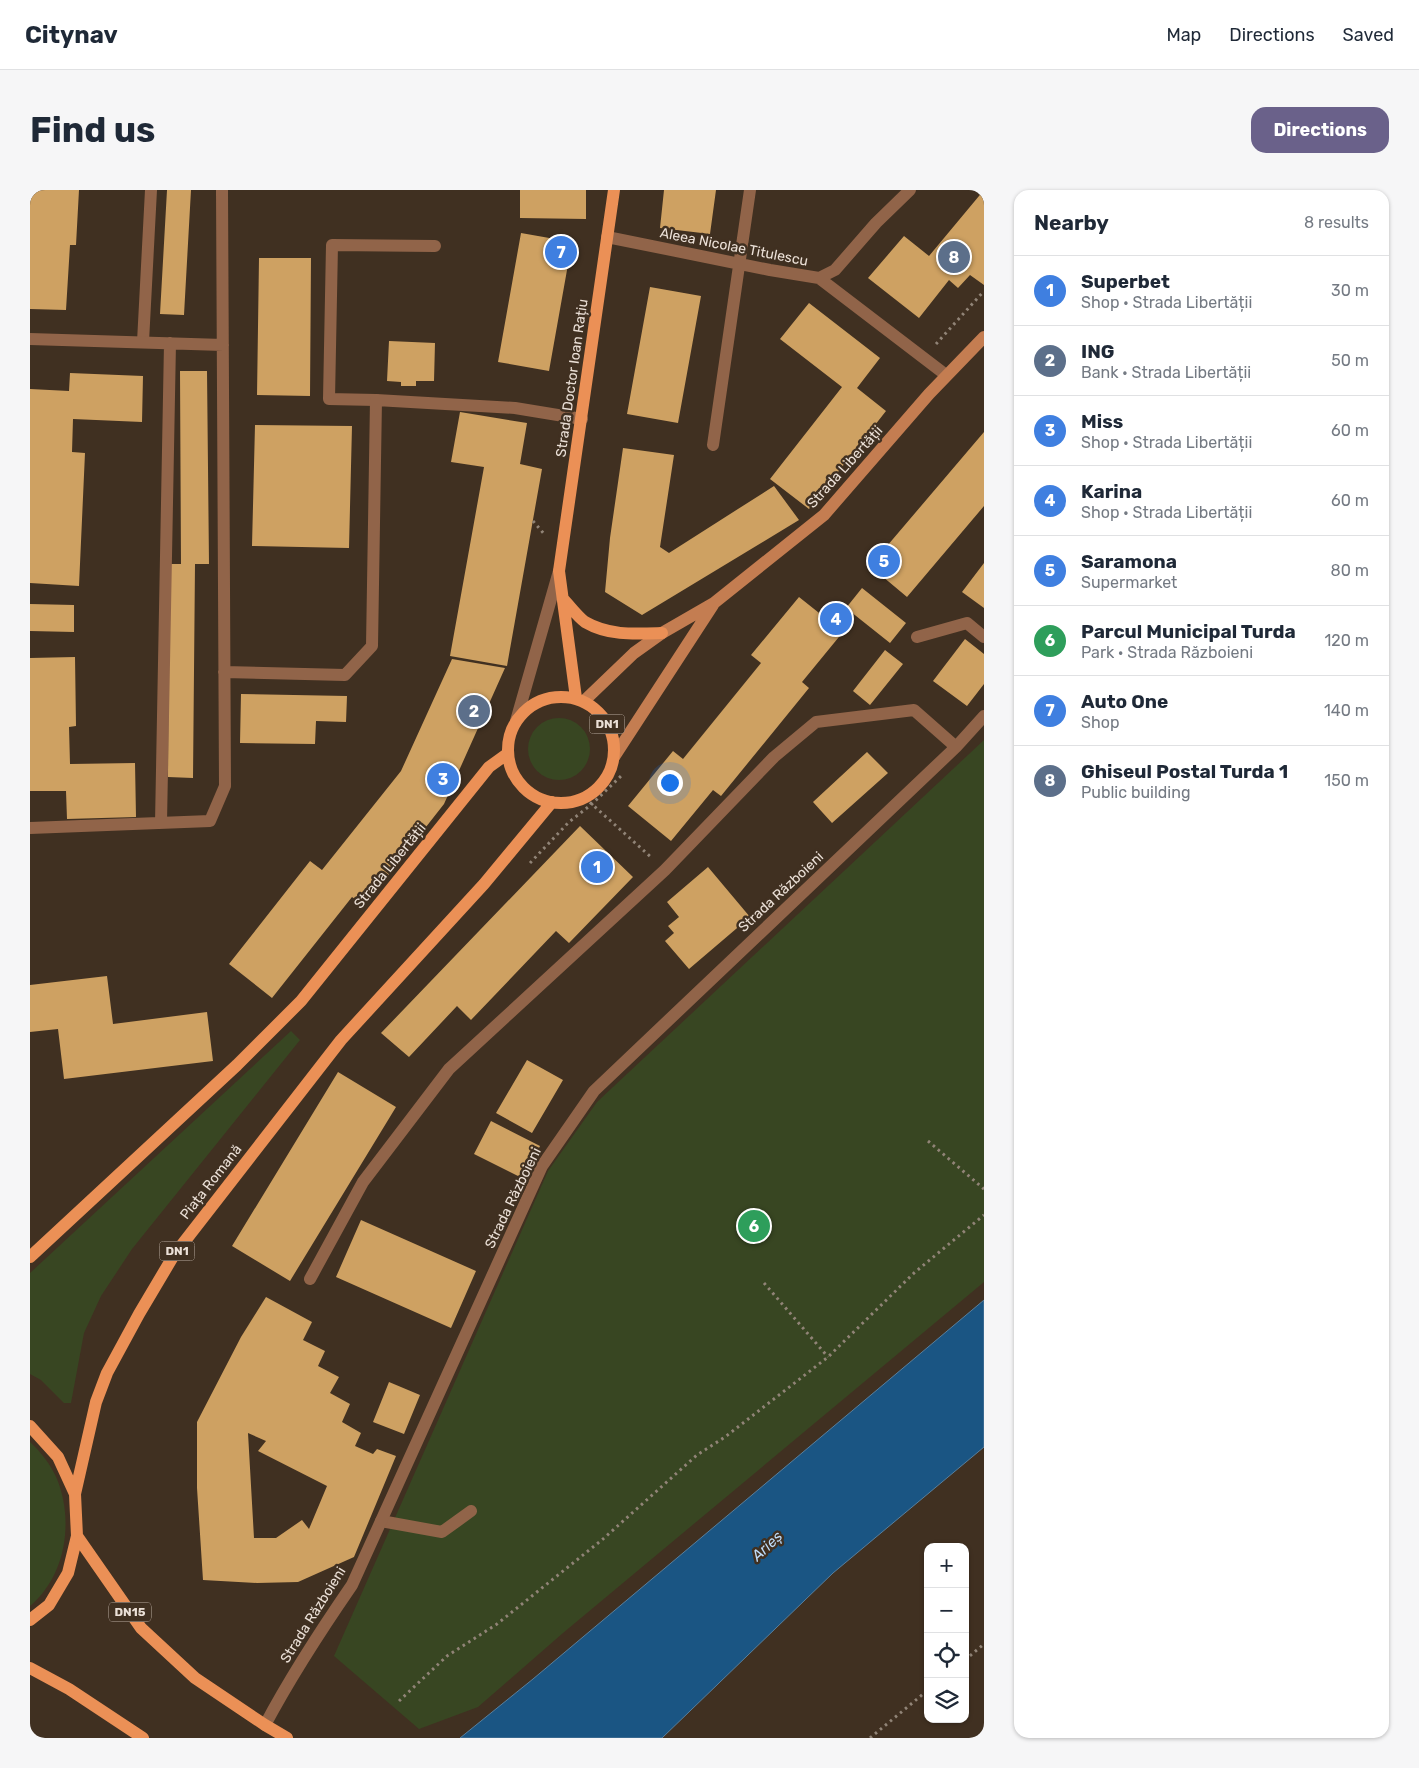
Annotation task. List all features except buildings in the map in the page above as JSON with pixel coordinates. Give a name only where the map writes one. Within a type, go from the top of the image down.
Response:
[{"type":"main road","name":"Strada Doctor Ioan Rațiu","points":[[580,700],[559,571],[614,190]]},
{"type":"main road","name":"Strada Libertății","points":[[580,700],[634,653],[662,633],[714,603],[824,515],[946,375],[984,337]]},
{"type":"main road","points":[[563,600],[584,621],[602,629],[623,634],[662,633]]},
{"type":"main road","name":"Strada Libertății","points":[[614,758],[714,603]]},
{"type":"main road","points":[[580,700],[559,696],[542,700],[527,708],[516,721],[509,736],[507,754],[514,776],[530,794],[552,802],[589,801]]},
{"type":"main road","name":"DN1","points":[[580,700],[598,711],[612,732],[614,758],[609,774],[589,801]]},
{"type":"main road","name":"Strada Libertății","points":[[30,1257],[237,1065],[300,1001],[489,767],[507,754]]},
{"type":"main road","name":"Piața Romană","points":[[74,1494],[96,1402],[107,1374],[174,1255],[341,1040],[484,884],[552,802]]},
{"type":"main road","name":"Piața Romană","points":[[30,1426],[58,1457],[74,1494],[78,1536],[68,1573],[48,1605],[30,1620]]},
{"type":"main road","name":"DN15","points":[[78,1536],[141,1628],[195,1678],[287,1738]]},
{"type":"main road","points":[[30,1668],[69,1690],[143,1738]]},
{"type":"street","points":[[143,342],[151,190]]},
{"type":"street","points":[[30,828],[210,821],[225,786],[222,190]]},
{"type":"street","points":[[713,445],[750,190]]},
{"type":"street","name":"Aleea Nicolae Titulescu","points":[[607,237],[819,278],[835,270],[876,223],[910,190]]},
{"type":"street","points":[[435,246],[332,244],[329,400],[376,400],[515,408],[582,418]]},
{"type":"street","points":[[819,278],[946,375]]},
{"type":"street","points":[[30,339],[223,344]]},
{"type":"street","points":[[161,823],[170,343]]},
{"type":"street","points":[[224,672],[345,675],[372,646],[376,400]]},
{"type":"street","name":"Strada Doctor Ioan Rațiu","points":[[516,721],[559,571]]},
{"type":"street","points":[[917,637],[967,623],[984,637]]},
{"type":"street","points":[[310,1279],[363,1182],[449,1069],[665,870],[774,757],[816,722],[914,710],[956,747]]},
{"type":"street","name":"Strada Războieni","points":[[265,1725],[308,1651],[352,1585],[542,1166],[594,1091],[956,747],[984,716]]},
{"type":"street","points":[[381,1521],[442,1532],[471,1511]]},
{"type":"path","points":[[924,358],[984,291]]},
{"type":"path","points":[[529,864],[589,801],[623,774]]},
{"type":"path","points":[[589,801],[665,870]]},
{"type":"path","points":[[928,1141],[984,1189]]},
{"type":"path","points":[[399,1701],[447,1656],[497,1624],[603,1539],[697,1455],[725,1437],[828,1357],[914,1273],[984,1215]]},
{"type":"path","points":[[764,1282],[828,1357]]},
{"type":"path","points":[[969,1657],[984,1644]]},
{"type":"path","points":[[870,1738],[924,1693]]},
{"type":"green space","points":[[553,718],[565,718],[581,727],[588,737],[590,749],[588,761],[581,771],[565,780],[553,780],[542,775],[533,766],[528,755],[528,743],[533,732],[542,723]]},
{"type":"green space","points":[[984,740],[984,1282],[563,1633],[478,1707],[419,1729],[334,1656],[548,1171],[597,1102]]},
{"type":"green space","points":[[291,1031],[300,1040],[132,1249],[101,1296],[84,1333],[71,1403],[64,1403],[41,1380],[30,1374],[30,1273]]},
{"type":"green space","points":[[30,1442],[45,1459],[57,1479],[65,1512],[65,1530],[59,1564],[42,1594],[30,1606]]},
{"type":"water","name":"Arieș","points":[[984,1300],[984,1447],[833,1573],[662,1738],[460,1738],[533,1679]]},
{"type":"place","name":"Auto One","points":[[561,252]]},
{"type":"place","name":"Ghiseul Postal Turda 1","points":[[954,257]]},
{"type":"place","name":"Saramona","points":[[884,561]]},
{"type":"place","name":"Karina","points":[[836,619]]},
{"type":"place","name":"ING","points":[[474,711]]},
{"type":"place","name":"Miss","points":[[443,779]]},
{"type":"place","name":"Superbet","points":[[597,867]]},
{"type":"place","name":"Parcul Municipal Turda","points":[[754,1226]]}]
